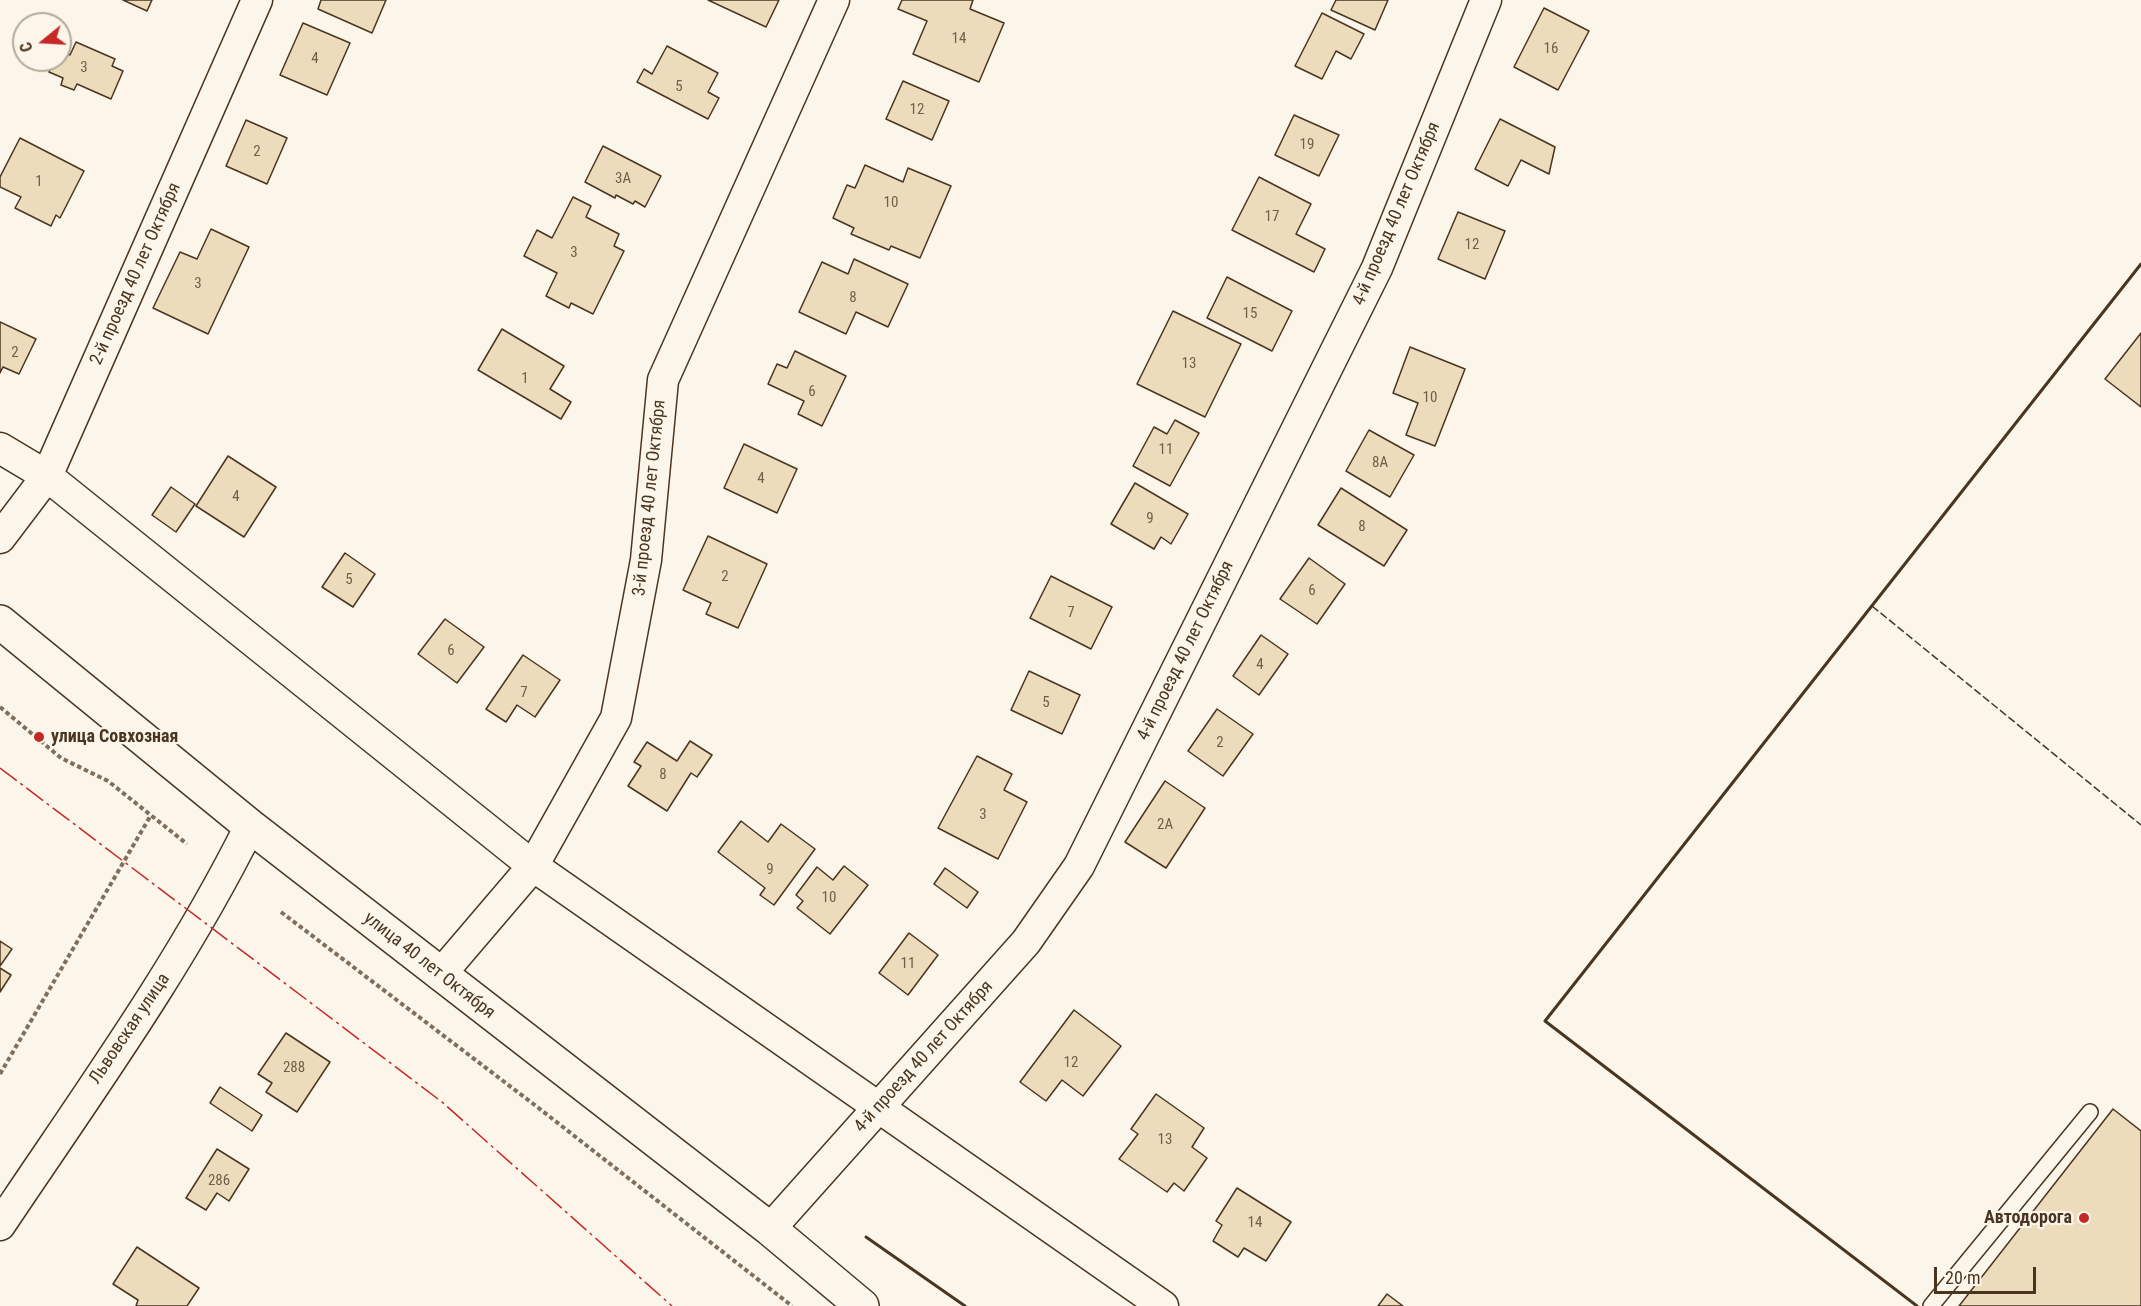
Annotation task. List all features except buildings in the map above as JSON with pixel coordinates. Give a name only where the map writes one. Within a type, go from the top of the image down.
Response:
[{"type":"main road","name":"улица 40 лет Октября","points":[[0,622],[250,826],[770,1229],[853,1297],[872,1306]]},
{"type":"street","name":"2-й проезд 40 лет Октября","points":[[0,538],[47,476],[257,0]]},
{"type":"street","name":"3-й проезд 40 лет Октября","points":[[440,975],[533,866],[616,718],[646,560],[663,380],[834,0]]},
{"type":"street","name":"4-й проезд 40 лет Октября","points":[[770,1229],[1026,942],[1079,866],[1377,268],[1486,0]]},
{"type":"street","points":[[0,448],[47,476],[533,866],[1163,1306]]},
{"type":"street","name":"Львовская улица","points":[[0,1225],[188,942],[226,875],[250,826]]},
{"type":"lane","points":[[1931,1306],[2090,1112]]},
{"type":"path","points":[[0,707],[62,758],[108,781],[186,844]]},
{"type":"path","points":[[0,1074],[151,815]]},
{"type":"path","points":[[281,912],[536,1106],[792,1306]]},
{"type":"fence","points":[[1872,606],[2141,825]]},
{"type":"wall","points":[[1917,1306],[1545,1021],[2141,264]]},
{"type":"wall","points":[[866,1237],[965,1306]]},
{"type":"power","points":[[0,768],[442,1102],[672,1306]]},
{"type":"place","name":"улица Совхозная","points":[[39,737]]},
{"type":"place","name":"Автодорога","points":[[2084,1218]]}]
